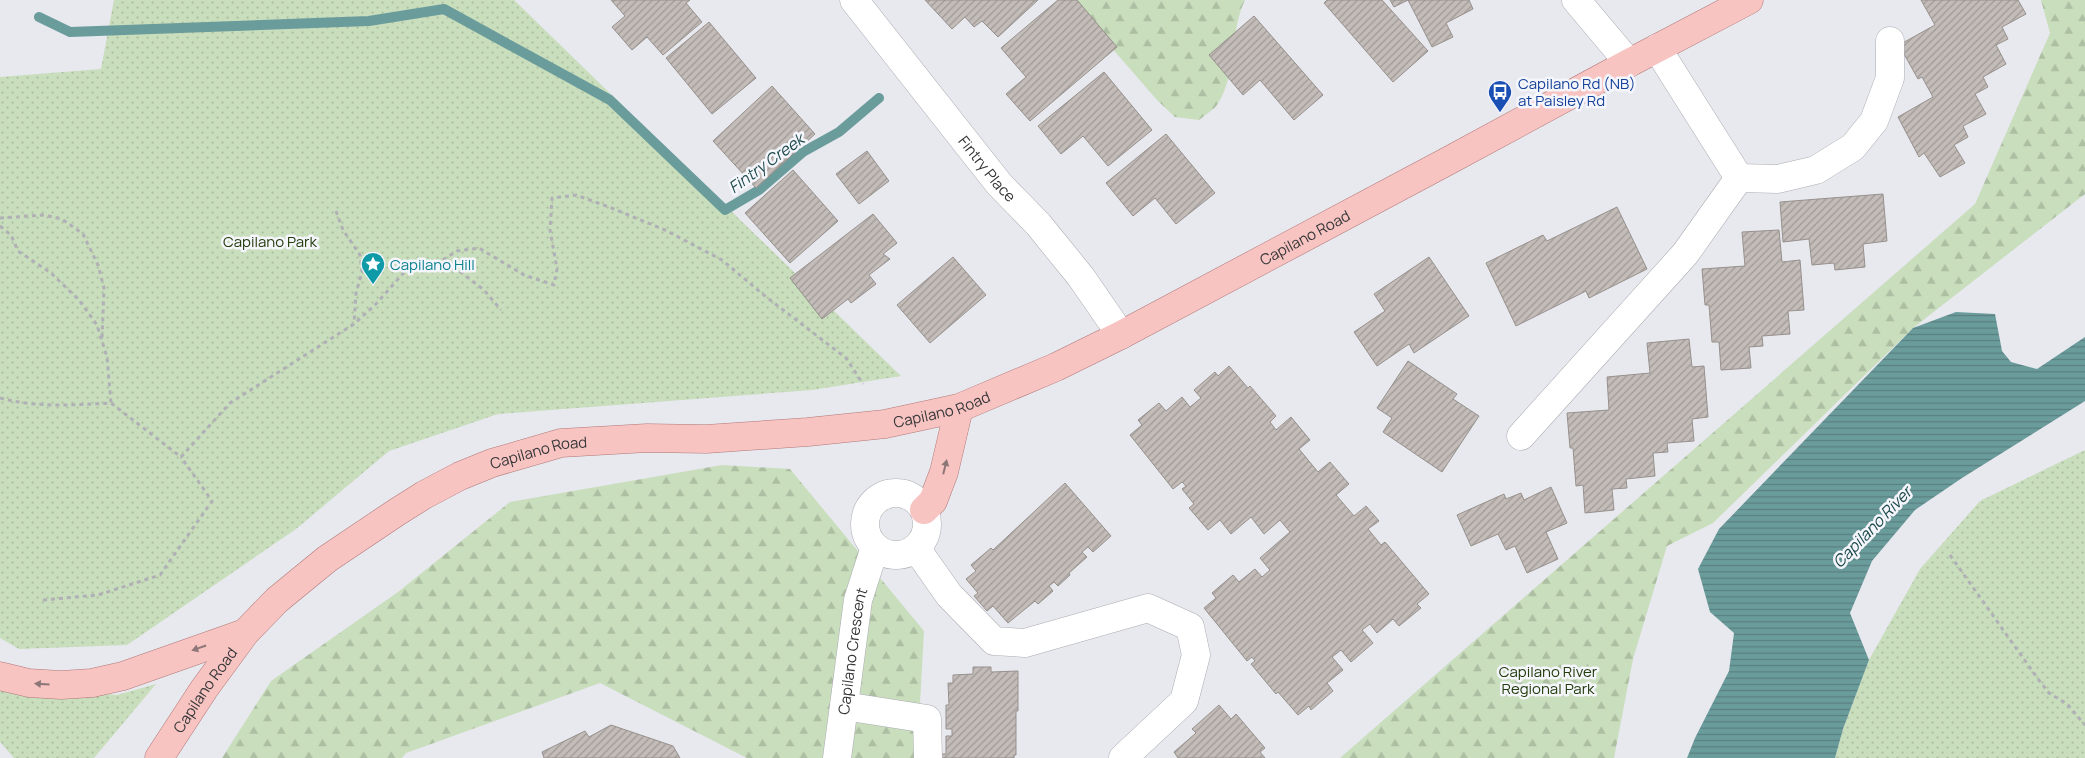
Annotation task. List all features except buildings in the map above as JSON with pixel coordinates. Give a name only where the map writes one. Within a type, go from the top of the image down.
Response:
[{"type":"main road","name":"Capilano Road","points":[[159,758],[204,689],[245,633],[277,600],[328,559],[424,495],[492,463],[561,443],[647,438],[706,439],[808,432],[885,424],[959,408],[1056,367],[1120,335],[1446,162],[1629,62],[1750,0]]},
{"type":"main road","points":[[924,510],[933,501],[944,472],[959,408]]},
{"type":"main road","points":[[0,676],[29,683],[92,683],[123,676],[245,633]]},
{"type":"street","name":"Fintry Place","points":[[854,0],[999,184],[1038,224],[1081,277],[1120,335]]},
{"type":"street","points":[[1576,0],[1629,62]]},
{"type":"street","points":[[1739,178],[1778,179],[1816,170],[1853,147],[1874,121],[1890,78],[1890,41]]},
{"type":"street","points":[[1657,48],[1739,178]]},
{"type":"street","points":[[1521,436],[1685,254],[1739,178]]},
{"type":"street","points":[[897,493],[908,495],[917,501],[924,510],[927,530],[916,548],[899,555],[882,551],[868,538],[865,528],[868,512],[878,499],[897,493]]},
{"type":"street","name":"Capilano Crescent","points":[[837,758],[858,600],[875,546]]},
{"type":"street","points":[[916,548],[950,595],[994,641],[1025,643],[1148,608],[1190,627],[1196,655],[1184,701],[1123,758]]},
{"type":"street","points":[[844,706],[927,719],[928,758]]},
{"type":"path","points":[[436,264],[457,251],[479,248],[524,275],[554,285],[557,269],[550,230],[552,198],[576,195],[609,206],[665,230],[722,260],[765,296],[846,358],[863,384]]},
{"type":"path","points":[[336,211],[343,230],[360,255],[362,272],[356,293],[354,324]]},
{"type":"path","points":[[0,218],[44,215],[62,219],[83,234],[98,265],[104,288],[102,342]]},
{"type":"path","points":[[0,226],[11,235],[18,251],[51,273],[79,300],[97,325],[106,357],[111,403]]},
{"type":"path","points":[[181,457],[230,403],[354,324],[376,304],[408,268],[430,262],[458,270],[484,290],[501,310]]},
{"type":"path","points":[[0,398],[50,407],[111,403],[181,457],[212,501],[160,575],[98,596],[43,600]]},
{"type":"path","points":[[1950,555],[2038,679],[2049,692],[2067,704],[2085,725]]},
{"type":"green space","name":"Capilano Park","points":[[114,0],[514,0],[901,376],[812,390],[498,414],[389,451],[296,529],[127,645],[19,649],[0,638],[0,77],[101,69]]},
{"type":"green space","points":[[1075,0],[1245,0],[1237,26],[1228,80],[1224,93],[1217,105],[1199,120],[1175,117],[1157,100],[1110,46]]},
{"type":"green space","name":"Capilano River Regional Park","points":[[2041,0],[2085,0],[2085,194],[1913,328],[1713,523],[1667,546],[1633,659],[1614,758],[1340,758],[1975,204],[2050,33]]},
{"type":"green space","points":[[2085,450],[2085,758],[1835,758],[1843,729],[1869,660],[1920,569],[1980,501]]},
{"type":"green space","points":[[722,465],[790,469],[924,631],[917,758],[747,758],[600,683],[406,753],[402,758],[222,758],[271,681],[398,592],[510,502]]},
{"type":"green space","points":[[156,684],[94,758],[14,758],[0,742],[0,686],[117,695]]},
{"type":"water","name":"Capilano River","points":[[1956,312],[1995,314],[2002,351],[2011,362],[2037,369],[2085,337],[2085,401],[1962,478],[1915,510],[1872,561],[1850,613],[1869,660],[1843,729],[1835,758],[1687,758],[1729,671],[1734,633],[1710,612],[1698,569],[1719,529],[1913,328]]},
{"type":"waterway","name":"Fintry Creek","points":[[39,17],[70,32],[369,21],[444,9],[610,100],[725,210],[759,190],[803,152],[839,132],[879,98]]},
{"type":"place","name":"Capilano Rd (NB) at Paisley Rd","points":[[1500,113]]},
{"type":"place","name":"Capilano Hill","points":[[373,285]]}]
